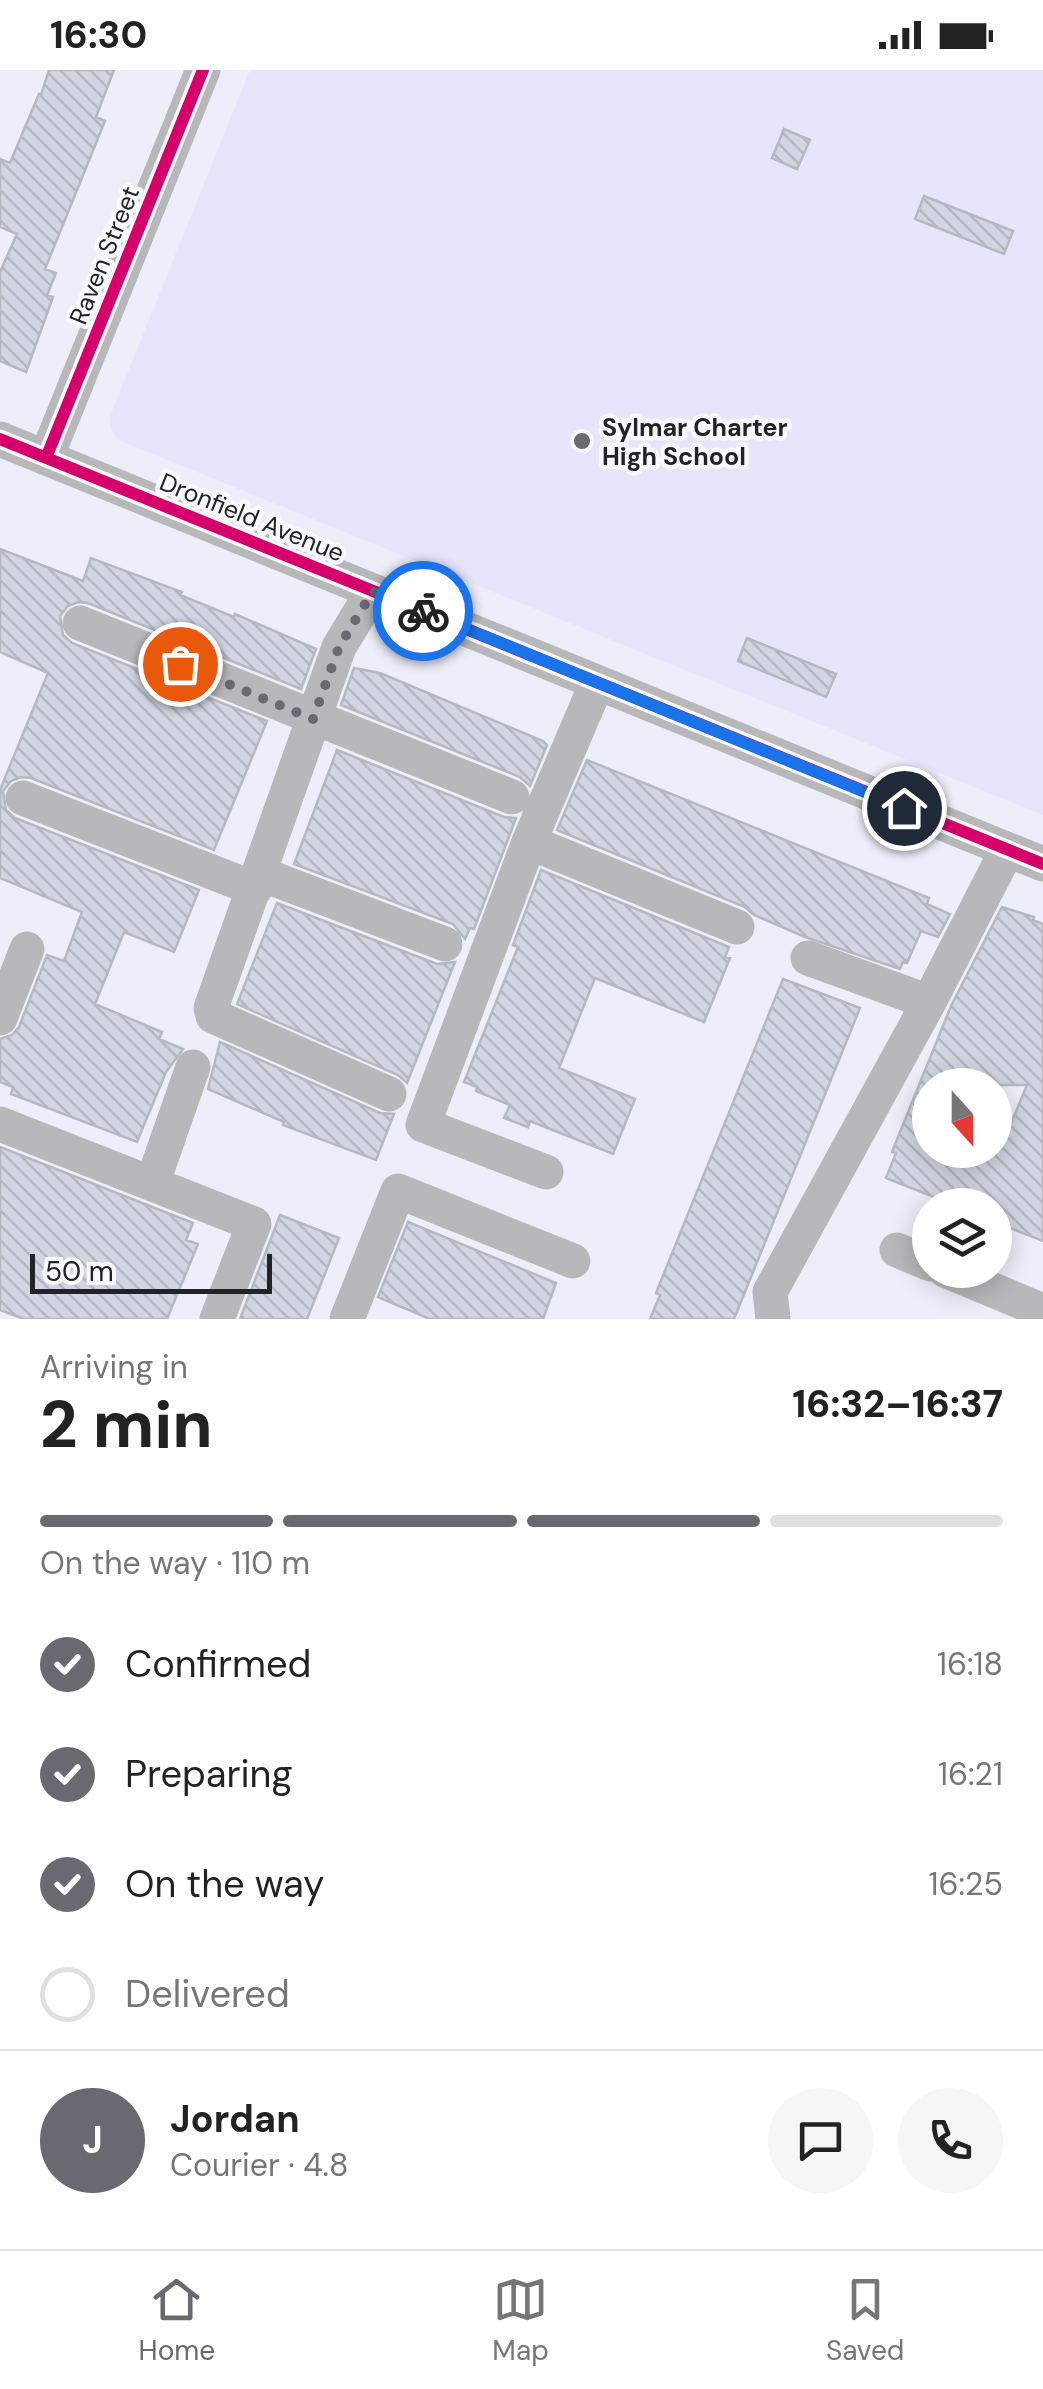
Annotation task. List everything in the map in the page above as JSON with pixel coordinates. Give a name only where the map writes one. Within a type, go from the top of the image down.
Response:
[{"type":"street","name":"Raven Street","points":[[46,458],[203,70]]},
{"type":"street","name":"Dronfield Avenue","points":[[0,439],[1043,864]]},
{"type":"street","points":[[373,591],[339,647],[211,1008],[213,1016],[390,1094]]},
{"type":"street","points":[[80,624],[512,797]]},
{"type":"street","points":[[546,1172],[424,1125],[529,842],[597,682]]},
{"type":"street","points":[[23,798],[445,944]]},
{"type":"street","points":[[529,842],[737,927]]},
{"type":"street","points":[[773,1319],[770,1292],[929,1002],[1007,850]]},
{"type":"street","points":[[0,1018],[27,949]]},
{"type":"street","points":[[808,958],[929,1002]]},
{"type":"street","points":[[152,1184],[193,1068]]},
{"type":"street","points":[[0,1124],[254,1224],[217,1319]]},
{"type":"street","points":[[347,1319],[398,1190],[573,1261]]},
{"type":"street","points":[[897,1250],[912,1256]]},
{"type":"street","points":[[989,1288],[1043,1310]]},
{"type":"shaded area","name":"Sylmar Charter High School","points":[[250,70],[1043,70],[1043,815],[118,440],[110,427],[110,416]]},
{"type":"building","points":[[49,70],[114,70],[96,117],[105,121],[45,269],[56,273],[47,295],[53,297],[26,372],[0,361],[0,272],[17,234],[0,227],[0,159],[10,163]]},
{"type":"building","points":[[784,129],[810,140],[797,169],[772,158]]},
{"type":"building","points":[[924,196],[1013,231],[1004,254],[915,219]]},
{"type":"building","points":[[0,549],[83,581],[91,558],[316,649],[301,689],[88,603],[68,606],[60,616],[63,635],[72,643],[267,721],[214,850],[31,778],[11,781],[3,791],[6,810],[15,818],[199,890],[174,952],[124,932],[95,1004],[162,1032],[159,1039],[183,1049],[166,1072],[137,1142],[11,1094],[13,1087],[0,1082],[0,1039],[12,1035],[19,1027],[47,955],[64,961],[82,912],[0,878],[0,790],[48,673],[0,652]]},
{"type":"building","points":[[747,638],[836,674],[826,697],[738,661]]},
{"type":"building","points":[[354,668],[380,673],[543,741],[547,745],[530,786],[520,777],[341,705]]},
{"type":"building","points":[[337,750],[504,817],[516,818],[474,929],[470,928],[465,939],[453,924],[294,864]]},
{"type":"building","points":[[587,760],[929,898],[927,904],[950,914],[938,937],[921,931],[907,963],[903,962],[900,969],[805,937],[754,915],[745,907],[557,830]]},
{"type":"building","points":[[541,870],[729,947],[725,957],[730,958],[704,1022],[595,978],[559,1068],[635,1099],[613,1154],[530,1121],[528,1127],[504,1118],[510,1105],[464,1082],[518,947],[513,945]]},
{"type":"building","points":[[277,903],[437,964],[455,962],[407,1083],[398,1075],[237,1004]]},
{"type":"building","points":[[1002,907],[1034,917],[1043,924],[1043,1241],[1012,1229],[1012,1188],[912,1188],[886,1178],[912,1103],[912,1168],[1012,1168],[1012,1121],[1027,1085],[1012,1085],[1012,1068],[926,1068],[951,1006]]},
{"type":"building","points":[[783,979],[860,1008],[734,1319],[650,1319],[660,1295],[656,1293]]},
{"type":"building","points":[[220,1042],[380,1113],[394,1114],[376,1160],[283,1125],[284,1122],[208,1089]]},
{"type":"building","points":[[0,1147],[193,1223],[186,1240],[198,1244],[167,1319],[24,1319],[0,1310]]},
{"type":"building","points":[[280,1215],[339,1238],[307,1319],[240,1319]]},
{"type":"building","points":[[408,1222],[556,1283],[543,1319],[430,1319],[378,1297]]},
{"type":"cycle path","points":[[46,458],[203,70]]},
{"type":"cycle path","points":[[0,439],[1043,864]]},
{"type":"way so far","points":[[180,664],[313,719],[339,647],[373,591],[423,611]]},
{"type":"place","name":"Sylmar Charter High School","points":[[582,441]]},
{"type":"route","points":[[423,611],[904,808]]}]
